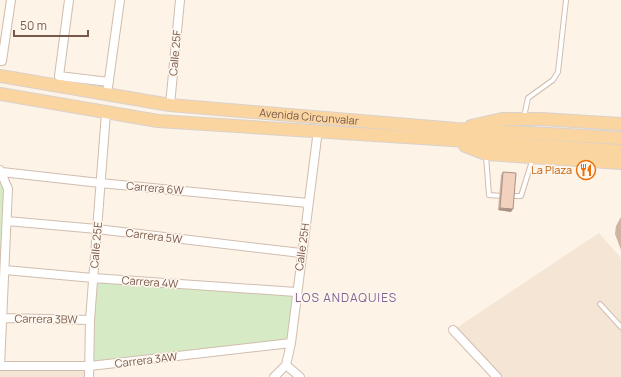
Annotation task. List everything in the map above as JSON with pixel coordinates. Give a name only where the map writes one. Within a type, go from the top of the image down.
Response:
[{"type":"main road","name":"Avenida Circunvalar","points":[[0,76],[108,88],[170,105],[456,129],[621,138]]},
{"type":"main road","name":"Avenida Circunvalar","points":[[0,94],[158,121],[318,130],[454,141],[621,151]]},
{"type":"main road","points":[[456,129],[502,119],[621,124]]},
{"type":"main road","points":[[454,141],[486,154],[621,163]]},
{"type":"street","points":[[0,61],[2,61],[11,0]]},
{"type":"street","points":[[69,0],[59,76],[108,88],[120,0]]},
{"type":"street","name":"Calle 25F","points":[[170,105],[180,0]]},
{"type":"street","name":"Calle 25E","points":[[89,377],[90,320],[106,113]]},
{"type":"street","name":"Calle 25H","points":[[286,365],[291,343],[296,292],[318,130]]},
{"type":"street","points":[[0,366],[8,189],[1,171]]},
{"type":"street","name":"Carrera 6W","points":[[1,171],[100,183],[308,203]]},
{"type":"street","name":"Carrera 5W","points":[[7,221],[97,229],[301,253]]},
{"type":"street","name":"Carrera 4W","points":[[4,270],[93,278],[296,292]]},
{"type":"street","name":"Carrera 3BW","points":[[2,318],[90,320]]},
{"type":"street","points":[[453,330],[497,377]]},
{"type":"street","name":"Carrera 3AW","points":[[0,366],[90,366],[291,343]]},
{"type":"street","points":[[274,377],[286,365],[300,377]]},
{"type":"lane","points":[[524,119],[528,98],[553,80],[558,72],[566,0]]},
{"type":"lane","points":[[486,154],[489,195],[521,196],[533,157]]},
{"type":"lane","points":[[600,304],[621,328]]},
{"type":"shaded area","points":[[599,233],[621,258],[621,377],[500,377],[455,329]]},
{"type":"shaded area","points":[[88,364],[87,377],[0,377],[0,366]]},
{"type":"green space","points":[[0,170],[8,189],[0,370]]},
{"type":"green space","points":[[94,278],[296,292],[289,342],[88,364]]},
{"type":"building","points":[[503,172],[516,173],[513,209],[500,208]]},
{"type":"place","name":"La Plaza","points":[[586,170]]},
{"type":"district","name":"LOS ANDAQUIES","points":[[346,298]]}]
